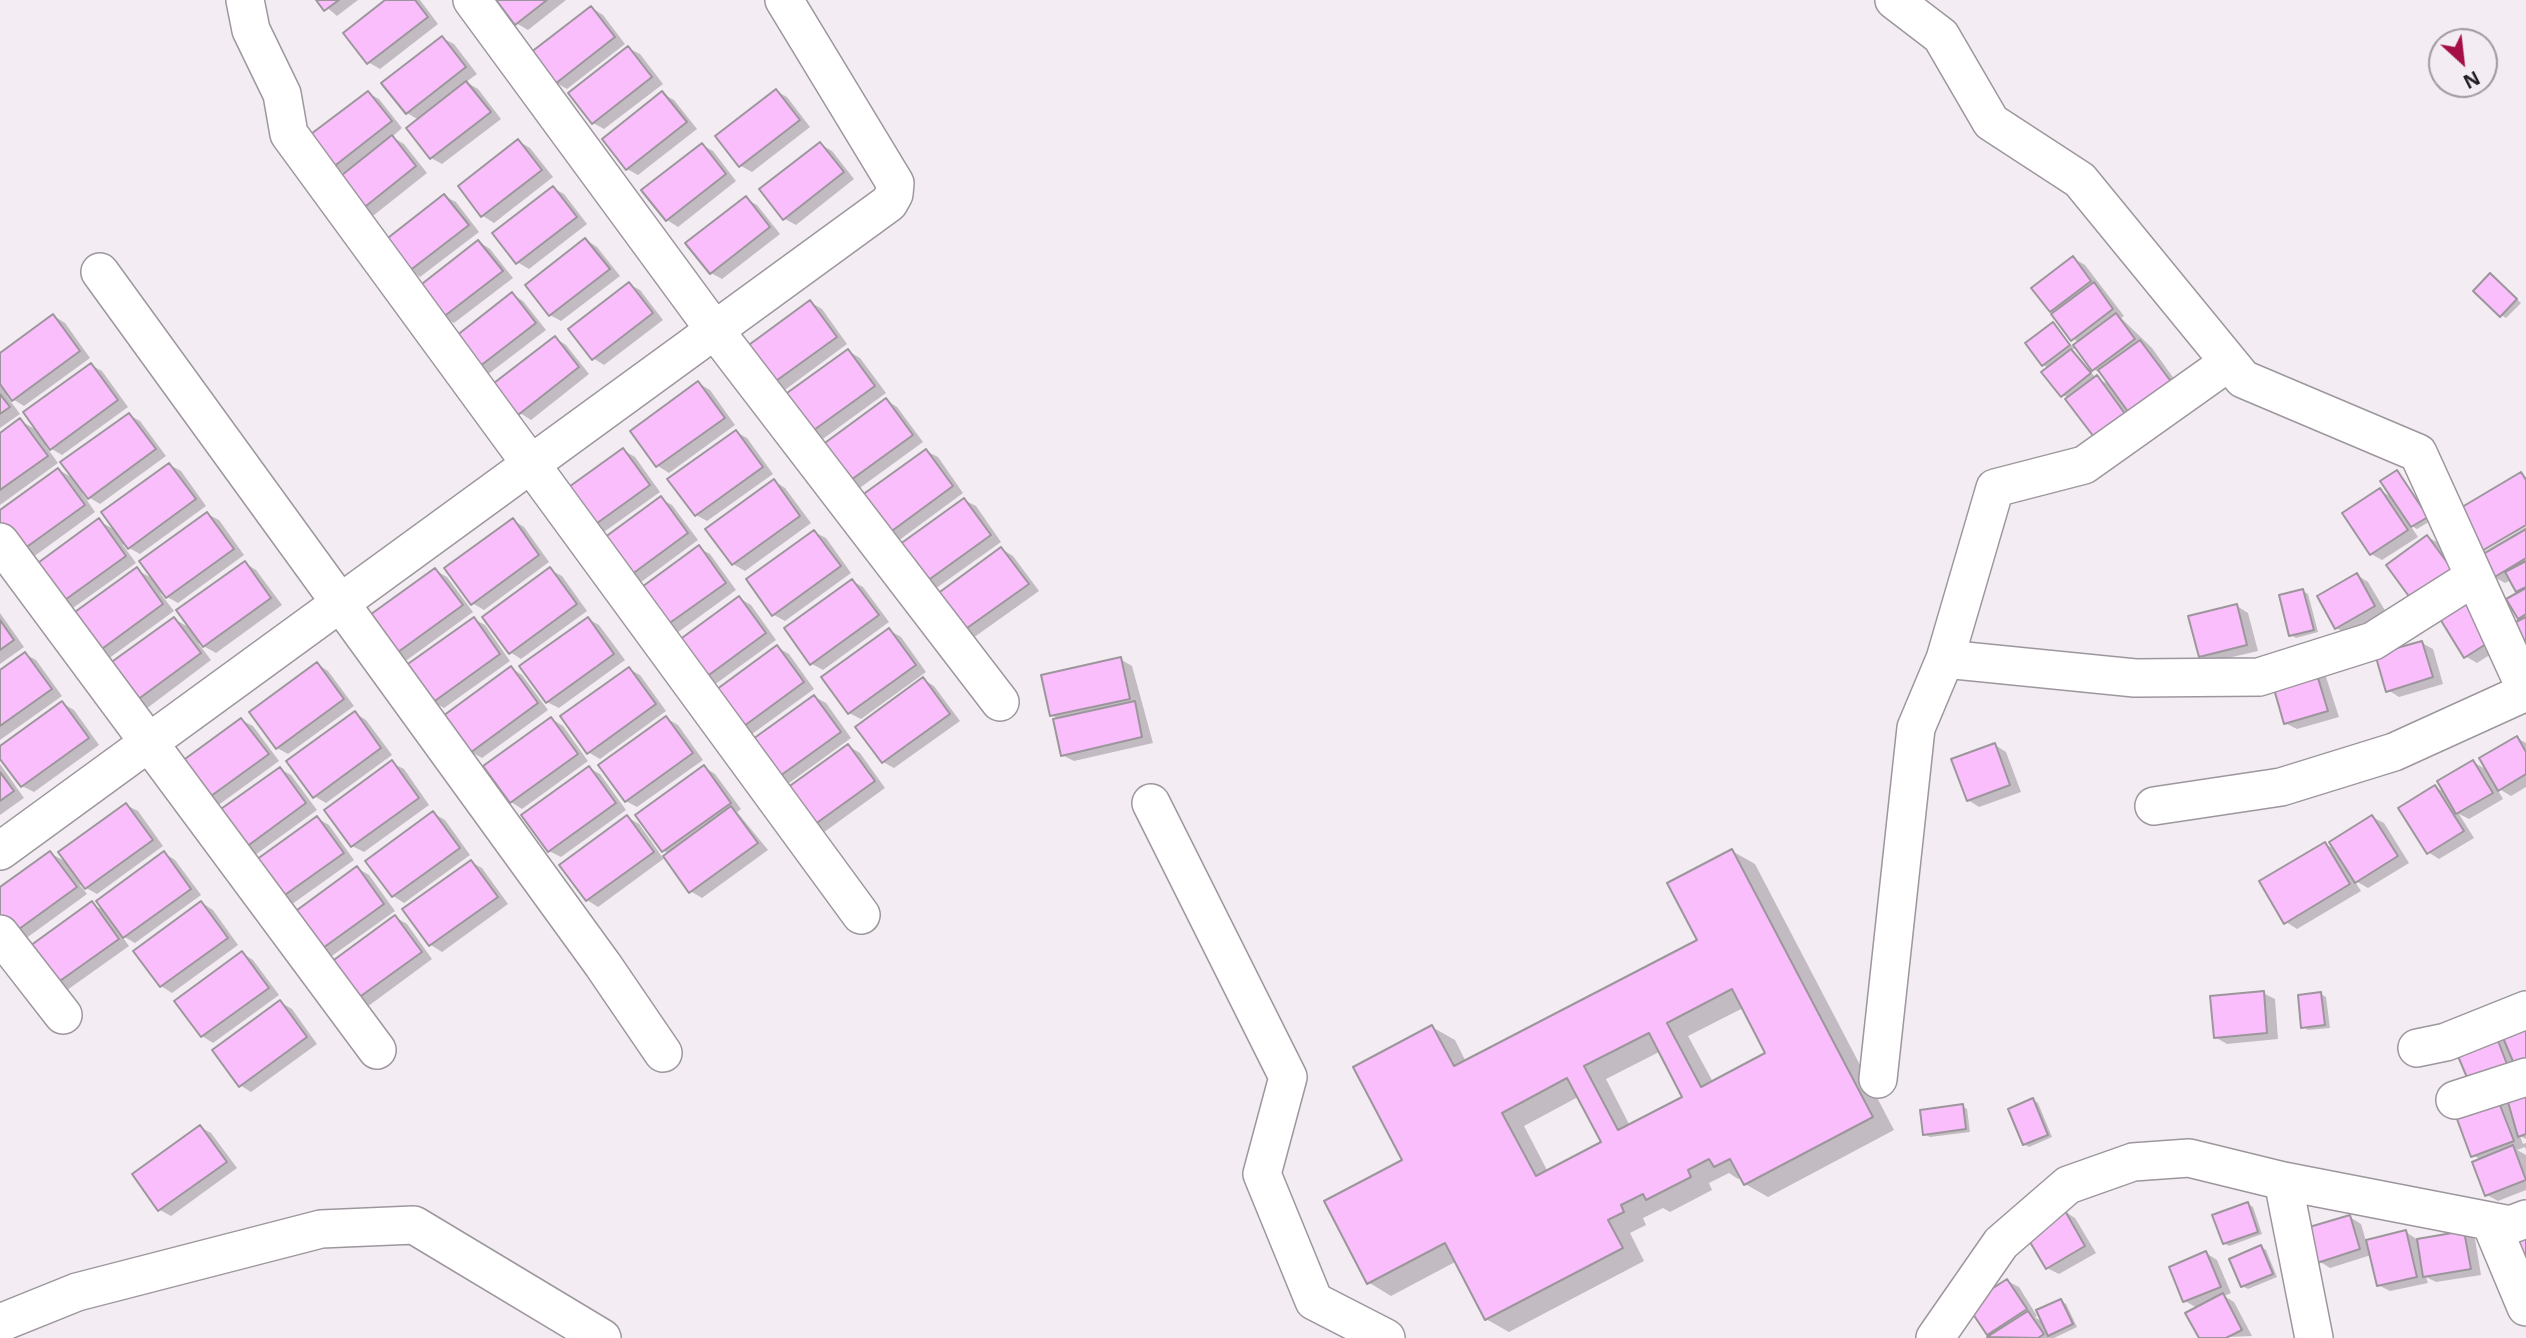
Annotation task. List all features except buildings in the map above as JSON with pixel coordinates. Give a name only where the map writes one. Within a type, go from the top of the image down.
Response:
[{"type":"street","points":[[245,0],[251,30],[282,94],[289,134],[861,915]]},
{"type":"street","points":[[472,0],[713,328],[1000,702]]},
{"type":"street","points":[[0,851],[150,744],[713,328],[889,203],[894,194],[895,183],[784,0]]},
{"type":"street","points":[[1894,0],[1941,36],[1991,122],[2080,180],[2243,379],[2418,453],[2526,691],[2394,752],[2281,787],[2154,806]]},
{"type":"street","points":[[100,272],[603,965],[663,1053]]},
{"type":"street","points":[[1878,1079],[1916,728],[1945,659],[1995,488],[2084,465],[2229,362]]},
{"type":"street","points":[[0,542],[377,1050]]},
{"type":"street","points":[[1945,659],[2135,678],[2259,677],[2373,641],[2474,576]]},
{"type":"street","points":[[1151,803],[1288,1077],[1262,1174],[1314,1301],[1385,1338]]},
{"type":"street","points":[[0,934],[63,1015]]},
{"type":"street","points":[[2417,1048],[2446,1042],[2526,1010]]},
{"type":"street","points":[[2455,1100],[2526,1077]]},
{"type":"street","points":[[1954,1330],[2001,1243],[2068,1185],[2133,1162],[2189,1158],[2283,1181],[2510,1225],[2526,1219]]},
{"type":"street","points":[[2283,1181],[2315,1338]]},
{"type":"street","points":[[2490,1220],[2526,1307]]},
{"type":"street","points":[[0,1323],[77,1292],[321,1229],[414,1224],[602,1338]]}]
